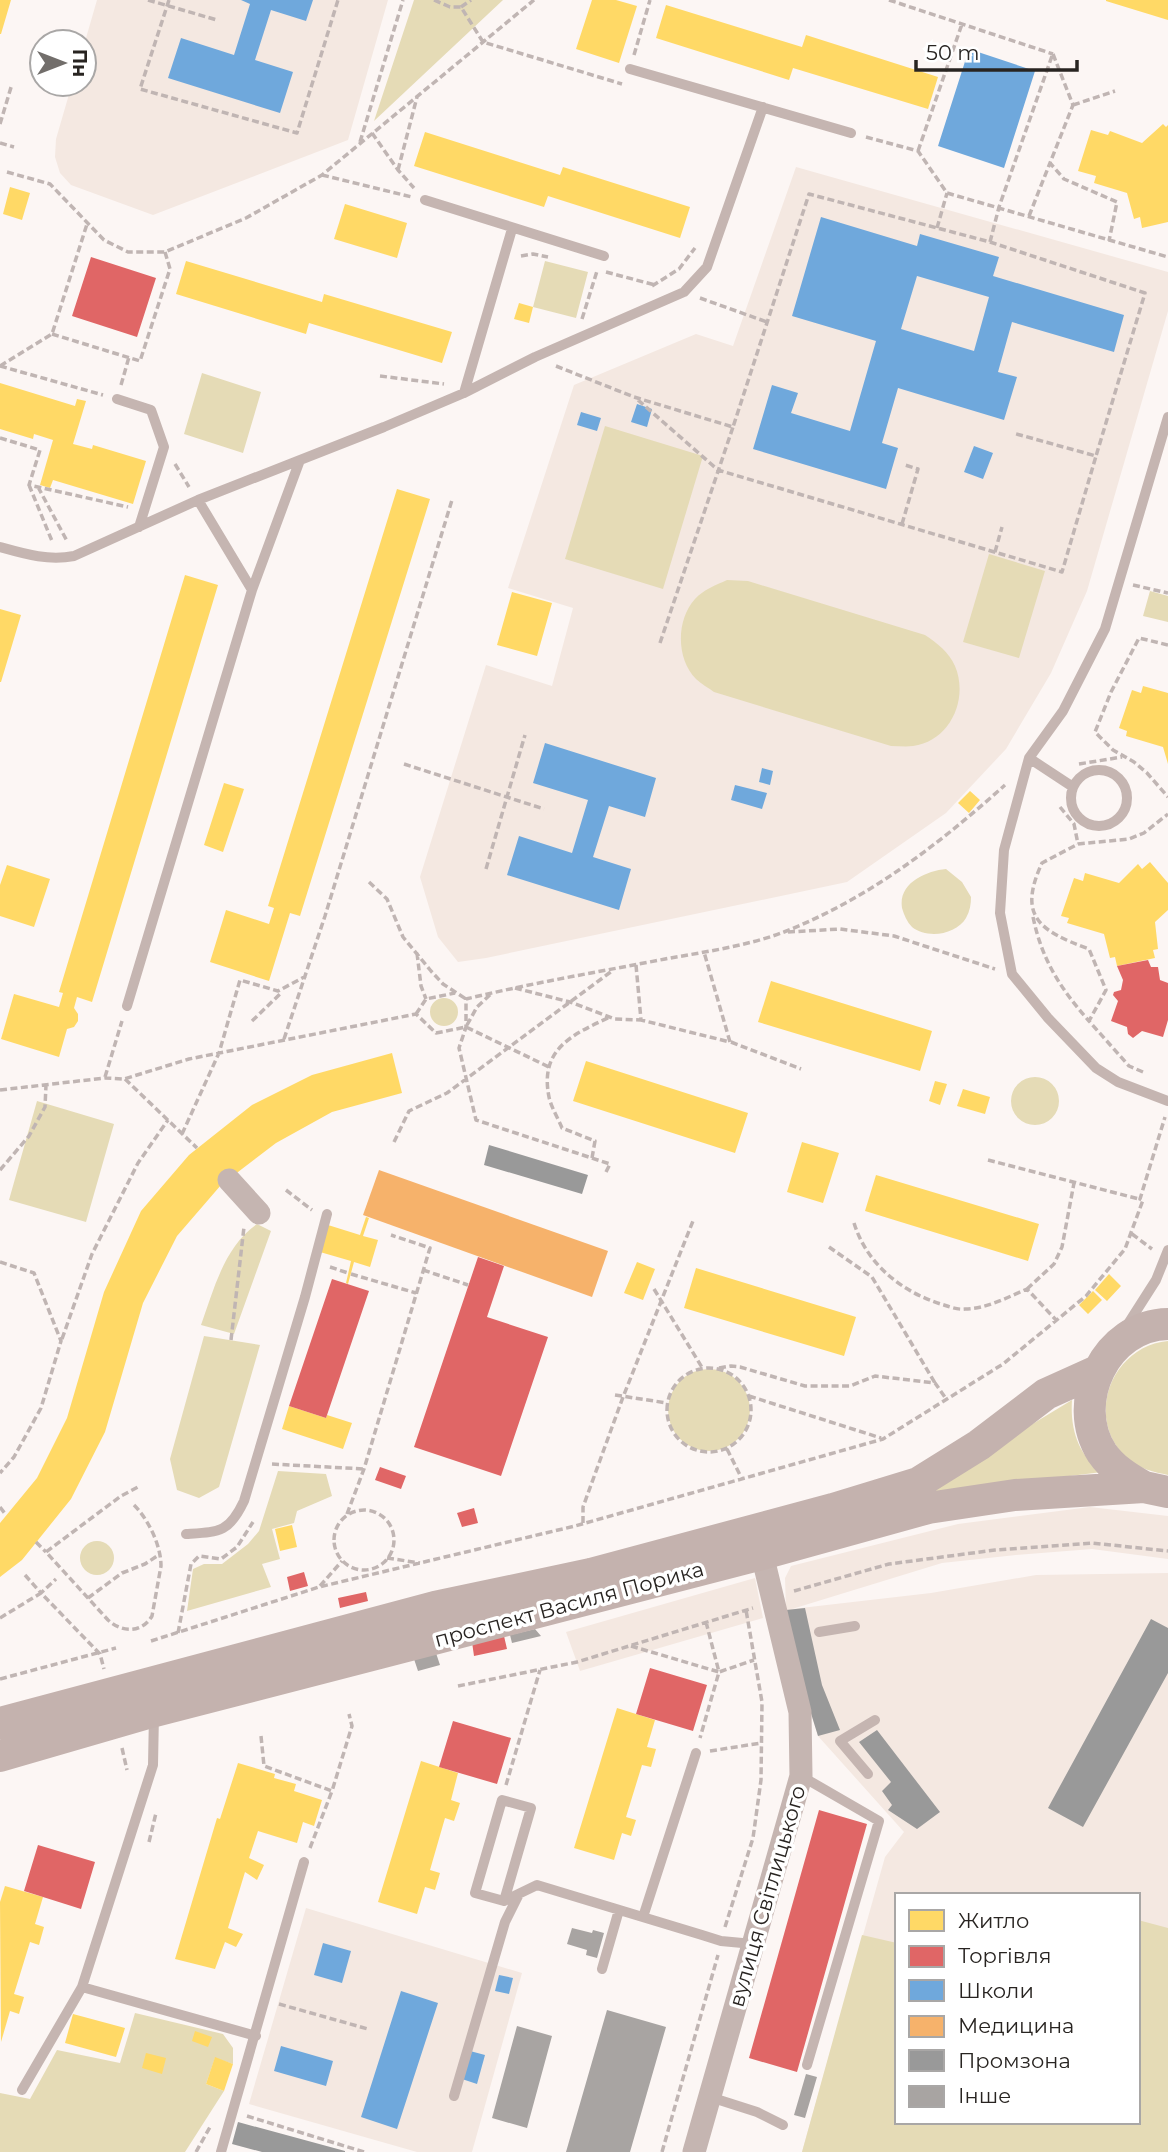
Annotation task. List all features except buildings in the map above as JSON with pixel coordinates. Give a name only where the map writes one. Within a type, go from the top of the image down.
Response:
[{"type":"street","points":[[229,1180],[252,1219]]},
{"type":"street","name":"проспект Василя Порика","points":[[0,1723],[435,1607],[591,1574],[833,1509],[918,1483],[979,1445],[1046,1394],[1106,1359],[1137,1331],[1168,1324]]},
{"type":"street","name":"проспект Василя Порика","points":[[1106,1359],[1090,1397],[1091,1426],[1101,1452],[1119,1473],[1156,1489]]},
{"type":"street","name":"проспект Василя Порика","points":[[0,1756],[155,1711],[762,1554],[928,1508],[1015,1495],[1156,1489]]},
{"type":"street","name":"вулиця Світлицького","points":[[694,2152],[802,1776],[800,1712],[776,1603],[762,1554]]},
{"type":"lane","points":[[631,69],[851,132]]},
{"type":"lane","points":[[0,547],[42,558],[60,559],[74,556],[198,500],[464,393],[535,358],[684,292],[707,267],[763,107]]},
{"type":"lane","points":[[425,200],[604,256]]},
{"type":"lane","points":[[464,393],[512,229]]},
{"type":"lane","points":[[117,399],[151,410],[164,447],[139,527]]},
{"type":"lane","points":[[1165,1100],[1118,1082],[1096,1068],[1048,1018],[1012,974],[1000,913],[1004,849],[1029,758],[1063,711],[1105,629],[1168,417]]},
{"type":"lane","points":[[127,1006],[252,590],[300,460]]},
{"type":"lane","points":[[198,500],[252,590]]},
{"type":"lane","points":[[1029,758],[1073,788]]},
{"type":"lane","points":[[1091,771],[1106,771],[1115,775],[1124,785],[1127,795],[1125,808],[1112,823],[1103,826],[1086,823],[1072,807],[1073,788],[1082,776],[1091,771]]},
{"type":"lane","points":[[187,1534],[211,1533],[231,1525],[244,1501],[305,1297],[327,1213]]},
{"type":"lane","points":[[1106,1359],[1156,1280],[1168,1250]]},
{"type":"lane","points":[[819,1632],[855,1626]]},
{"type":"lane","points":[[22,2090],[82,1987],[153,1765],[155,1711]]},
{"type":"lane","points":[[868,1774],[840,1741],[876,1720]]},
{"type":"lane","points":[[643,1917],[696,1753]]},
{"type":"lane","points":[[802,1776],[879,1821],[807,2064]]},
{"type":"lane","points":[[504,1901],[531,1808],[502,1800],[475,1893],[504,1901],[537,1885],[721,1941],[753,1944]]},
{"type":"lane","points":[[221,2152],[304,1863]]},
{"type":"lane","points":[[454,2096],[505,1922],[520,1894]]},
{"type":"lane","points":[[602,1969],[619,1910]]},
{"type":"lane","points":[[82,1987],[256,2036]]},
{"type":"lane","points":[[709,2097],[757,2112],[783,2124]]},
{"type":"path","points":[[148,0],[217,20]]},
{"type":"path","points":[[169,0],[140,89],[298,133],[338,0]]},
{"type":"path","points":[[360,144],[403,0]]},
{"type":"path","points":[[434,0],[450,7],[461,7],[471,0]]},
{"type":"path","points":[[7,172],[50,184],[104,240],[128,252],[164,252],[246,218],[322,175],[534,0]]},
{"type":"path","points":[[461,7],[483,42],[626,86],[650,0]]},
{"type":"path","points":[[889,0],[1053,54]]},
{"type":"path","points":[[918,151],[962,24]]},
{"type":"path","points":[[1028,216],[1073,105],[1053,54]]},
{"type":"path","points":[[990,242],[999,207],[1053,54]]},
{"type":"path","points":[[0,124],[12,84]]},
{"type":"path","points":[[1073,105],[1115,91]]},
{"type":"path","points":[[398,170],[418,95]]},
{"type":"path","points":[[851,132],[918,151],[947,193],[1168,257]]},
{"type":"path","points":[[372,133],[398,170],[425,200]]},
{"type":"path","points":[[0,143],[14,147]]},
{"type":"path","points":[[1050,163],[1064,179],[1117,202],[1109,241]]},
{"type":"path","points":[[322,175],[425,200]]},
{"type":"path","points":[[937,228],[947,193]]},
{"type":"path","points":[[634,397],[719,470],[1062,572],[1144,293],[990,242],[809,194],[719,470],[660,643]]},
{"type":"path","points":[[0,366],[52,334],[87,224]]},
{"type":"path","points":[[52,334],[140,361],[170,269],[164,252]]},
{"type":"path","points":[[582,319],[597,269]]},
{"type":"path","points":[[684,292],[767,322]]},
{"type":"path","points":[[0,366],[117,399],[129,357]]},
{"type":"path","points":[[535,358],[634,397],[733,427]]},
{"type":"path","points":[[380,376],[446,384]]},
{"type":"path","points":[[1013,433],[1096,456]]},
{"type":"path","points":[[0,438],[40,450],[29,485],[60,559]]},
{"type":"path","points":[[164,447],[198,500]]},
{"type":"path","points":[[902,524],[918,469],[905,465]]},
{"type":"path","points":[[29,485],[144,511]]},
{"type":"path","points":[[38,487],[74,556]]},
{"type":"path","points":[[284,1040],[452,500]]},
{"type":"path","points":[[995,552],[1002,527]]},
{"type":"path","points":[[1132,584],[1168,593]]},
{"type":"path","points":[[1168,645],[1139,638],[1111,692],[1095,732],[1113,750],[1147,773],[1168,797]]},
{"type":"path","points":[[486,869],[524,734]]},
{"type":"path","points":[[1079,764],[1125,757]]},
{"type":"path","points":[[782,933],[854,901],[911,863],[953,832],[1007,783],[1029,758]]},
{"type":"path","points":[[404,764],[544,809]]},
{"type":"path","points":[[1060,807],[1074,824],[1078,844]]},
{"type":"path","points":[[1148,1074],[1129,1066],[1089,1021],[1049,968],[1039,943],[1030,898],[1042,863],[1078,844],[1129,839],[1144,833],[1168,814]]},
{"type":"path","points":[[369,882],[387,899],[403,937],[438,978],[466,999]]},
{"type":"path","points":[[1033,915],[1046,929],[1089,949],[1107,990],[1089,1021]]},
{"type":"path","points":[[466,999],[704,952],[782,933],[840,929],[894,936],[1012,974]]},
{"type":"path","points":[[704,952],[730,1042]]},
{"type":"path","points":[[417,953],[421,986],[426,999]]},
{"type":"path","points":[[636,965],[641,1020]]},
{"type":"path","points":[[394,1142],[409,1111],[447,1093],[615,969]]},
{"type":"path","points":[[182,1133],[219,1053],[240,980],[278,991],[306,976]]},
{"type":"path","points":[[514,988],[570,1002],[610,1017],[641,1020],[730,1042],[801,1069]]},
{"type":"path","points":[[252,1021],[280,994],[278,991]]},
{"type":"path","points":[[0,1090],[105,1078],[124,1079],[189,1059],[416,1014],[426,999],[457,992]]},
{"type":"path","points":[[492,993],[477,1007],[459,1048],[476,1120],[610,1164],[606,1172]]},
{"type":"path","points":[[466,999],[466,1027]]},
{"type":"path","points":[[105,1078],[127,1006]]},
{"type":"path","points":[[416,1014],[436,1033],[466,1027],[549,1067]]},
{"type":"path","points":[[592,1158],[595,1141],[562,1128],[549,1096],[549,1067],[559,1046],[610,1017]]},
{"type":"path","points":[[124,1079],[197,1147]]},
{"type":"path","points":[[0,1170],[29,1136],[45,1107],[46,1085]]},
{"type":"path","points":[[1139,1199],[1166,1119],[1165,1100]]},
{"type":"path","points":[[0,1473],[14,1457],[41,1408],[92,1254],[138,1163],[168,1120]]},
{"type":"path","points":[[151,1642],[319,1587],[583,1523],[883,1439],[1003,1364],[1086,1296],[1125,1249],[1143,1200],[988,1160]]},
{"type":"path","points":[[854,1223],[862,1242],[884,1272],[912,1292],[935,1302],[966,1310],[992,1304],[1027,1289],[1054,1264],[1062,1247],[1074,1182]]},
{"type":"path","points":[[286,1190],[318,1214],[327,1213]]},
{"type":"path","points":[[231,1340],[252,1219]]},
{"type":"path","points":[[583,1523],[583,1507],[623,1396],[693,1221]]},
{"type":"path","points":[[347,1514],[364,1469],[430,1248],[391,1235]]},
{"type":"path","points":[[829,1247],[872,1277],[947,1400]]},
{"type":"path","points":[[0,1262],[34,1273],[61,1341]]},
{"type":"path","points":[[422,1270],[468,1285]]},
{"type":"path","points":[[351,1273],[416,1293]]},
{"type":"path","points":[[654,1289],[703,1368]]},
{"type":"path","points":[[1027,1289],[1056,1321]]},
{"type":"path","points":[[717,1369],[730,1374],[749,1396],[750,1419],[740,1439],[727,1448],[701,1452],[678,1439],[667,1416],[667,1403],[680,1380],[703,1368],[740,1367],[805,1385],[850,1385],[875,1376],[936,1383]]},
{"type":"path","points":[[615,1395],[667,1403]]},
{"type":"path","points":[[749,1396],[883,1439]]},
{"type":"path","points":[[727,1448],[742,1479]]},
{"type":"path","points":[[255,1463],[364,1469]]},
{"type":"path","points":[[269,1474],[272,1464]]},
{"type":"path","points":[[46,1552],[121,1496],[138,1487]]},
{"type":"path","points":[[36,1542],[116,1628],[135,1629],[148,1623],[152,1616],[161,1566],[160,1554],[148,1525],[134,1505]]},
{"type":"path","points":[[0,1507],[6,1516]]},
{"type":"path","points":[[357,1510],[378,1513],[386,1519],[394,1538],[387,1558],[371,1569],[360,1570],[342,1561],[333,1542],[334,1531],[340,1521],[357,1510]]},
{"type":"path","points":[[177,1633],[191,1564],[200,1556],[221,1559],[237,1547],[255,1517]]},
{"type":"path","points":[[458,1686],[577,1662],[706,1621],[776,1603],[786,1593],[903,1562],[995,1550],[1092,1543],[1168,1551]]},
{"type":"path","points":[[88,1598],[122,1573],[145,1564],[160,1554]]},
{"type":"path","points":[[387,1558],[423,1563]]},
{"type":"path","points":[[319,1587],[342,1561]]},
{"type":"path","points":[[25,1574],[100,1654]]},
{"type":"path","points":[[0,1618],[41,1593],[57,1579]]},
{"type":"path","points":[[662,2152],[753,1838],[761,1780],[762,1702],[746,1610]]},
{"type":"path","points":[[706,1621],[719,1672],[696,1753],[762,1743]]},
{"type":"path","points":[[629,1646],[719,1672],[754,1660]]},
{"type":"path","points":[[0,1679],[116,1648]]},
{"type":"path","points":[[502,1800],[540,1670]]},
{"type":"path","points":[[304,1863],[332,1791],[352,1726],[348,1714]]},
{"type":"path","points":[[261,1736],[264,1766],[332,1791]]},
{"type":"path","points":[[271,2001],[368,2029]]},
{"type":"path","points":[[246,2116],[364,2152]]},
{"type":"shaded area","points":[[97,0],[388,0],[348,140],[153,215],[71,185],[60,173],[55,157],[56,139],[68,98],[98,98],[98,28],[89,28]]},
{"type":"shaded area","points":[[414,0],[503,0],[374,121]]},
{"type":"shaded area","points":[[796,167],[1168,272],[1168,311],[1087,591],[1051,673],[1006,749],[946,813],[847,882],[458,962],[438,937],[420,877],[486,665],[552,686],[573,608],[508,588],[574,385],[696,334],[733,346]]},
{"type":"shaded area","points":[[545,261],[588,272],[576,318],[533,307]]},
{"type":"shaded area","points":[[202,373],[261,392],[243,453],[184,434]]},
{"type":"shaded area","points":[[605,426],[703,456],[663,589],[565,559]]},
{"type":"shaded area","points":[[989,554],[1045,571],[1019,658],[963,642]]},
{"type":"shaded area","points":[[727,580],[748,581],[925,635],[946,652],[955,666],[960,692],[953,716],[937,736],[926,742],[910,746],[891,746],[714,692],[689,671],[682,650],[682,628],[684,618],[695,599],[706,590]]},
{"type":"shaded area","points":[[1150,591],[1168,596],[1168,622],[1143,616]]},
{"type":"shaded area","points":[[946,869],[962,882],[971,897],[967,915],[961,924],[948,931],[933,934],[918,931],[907,921],[902,908],[904,892],[922,876]]},
{"type":"shaded area","points":[[444,998],[454,1002],[458,1012],[454,1022],[444,1026],[434,1022],[430,1012],[434,1002]]},
{"type":"shaded area","points":[[1035,1077],[1044,1078],[1052,1084],[1058,1092],[1058,1110],[1052,1118],[1044,1124],[1035,1125],[1026,1124],[1018,1118],[1012,1110],[1011,1101],[1012,1092],[1018,1084],[1026,1078]]},
{"type":"shaded area","points":[[37,1101],[114,1124],[86,1222],[9,1200]]},
{"type":"shaded area","points":[[257,1224],[271,1231],[234,1334],[201,1325],[228,1257],[236,1244]]},
{"type":"shaded area","points":[[204,1336],[260,1345],[219,1487],[199,1498],[177,1490],[170,1459]]},
{"type":"shaded area","points":[[1168,1341],[1168,1475],[1142,1468],[1128,1459],[1114,1443],[1107,1425],[1106,1406],[1110,1387],[1118,1370],[1131,1356],[1148,1346]]},
{"type":"shaded area","points":[[709,1369],[725,1372],[738,1381],[747,1394],[750,1410],[747,1426],[738,1439],[725,1448],[709,1451],[693,1448],[680,1439],[671,1426],[668,1410],[671,1394],[680,1381],[693,1372]]},
{"type":"shaded area","points":[[1072,1400],[1072,1421],[1077,1440],[1087,1458],[1102,1472],[916,1495]]},
{"type":"shaded area","points":[[278,1471],[326,1474],[332,1496],[297,1511],[294,1523],[272,1529],[280,1559],[262,1564],[271,1587],[187,1611],[193,1569],[204,1564],[222,1564],[248,1544],[259,1531]]},
{"type":"shaded area","points":[[1090,1507],[1168,1516],[1168,1559],[1092,1549],[942,1563],[792,1609],[931,1593],[1036,1575],[1168,1573],[1168,2152],[802,2152],[885,1857],[904,1832],[818,1736],[805,1694],[786,1610],[785,1578],[791,1566],[958,1524]]},
{"type":"shaded area","points":[[97,1541],[109,1546],[114,1558],[109,1570],[97,1575],[85,1570],[80,1558],[85,1546]]},
{"type":"shaded area","points":[[755,1578],[763,1618],[580,1671],[566,1632]]},
{"type":"shaded area","points":[[306,1908],[522,1973],[472,2152],[417,2152],[249,2104]]},
{"type":"shaded area","points":[[1140,1921],[1168,1928],[1168,2152],[802,2152],[862,1935],[895,1943],[895,2124],[1140,2124]]},
{"type":"shaded area","points":[[135,2013],[223,2034],[233,2048],[233,2064],[215,2058],[206,2084],[224,2091],[185,2152],[0,2152],[0,2093],[30,2099],[57,2050],[120,2063]]}]
